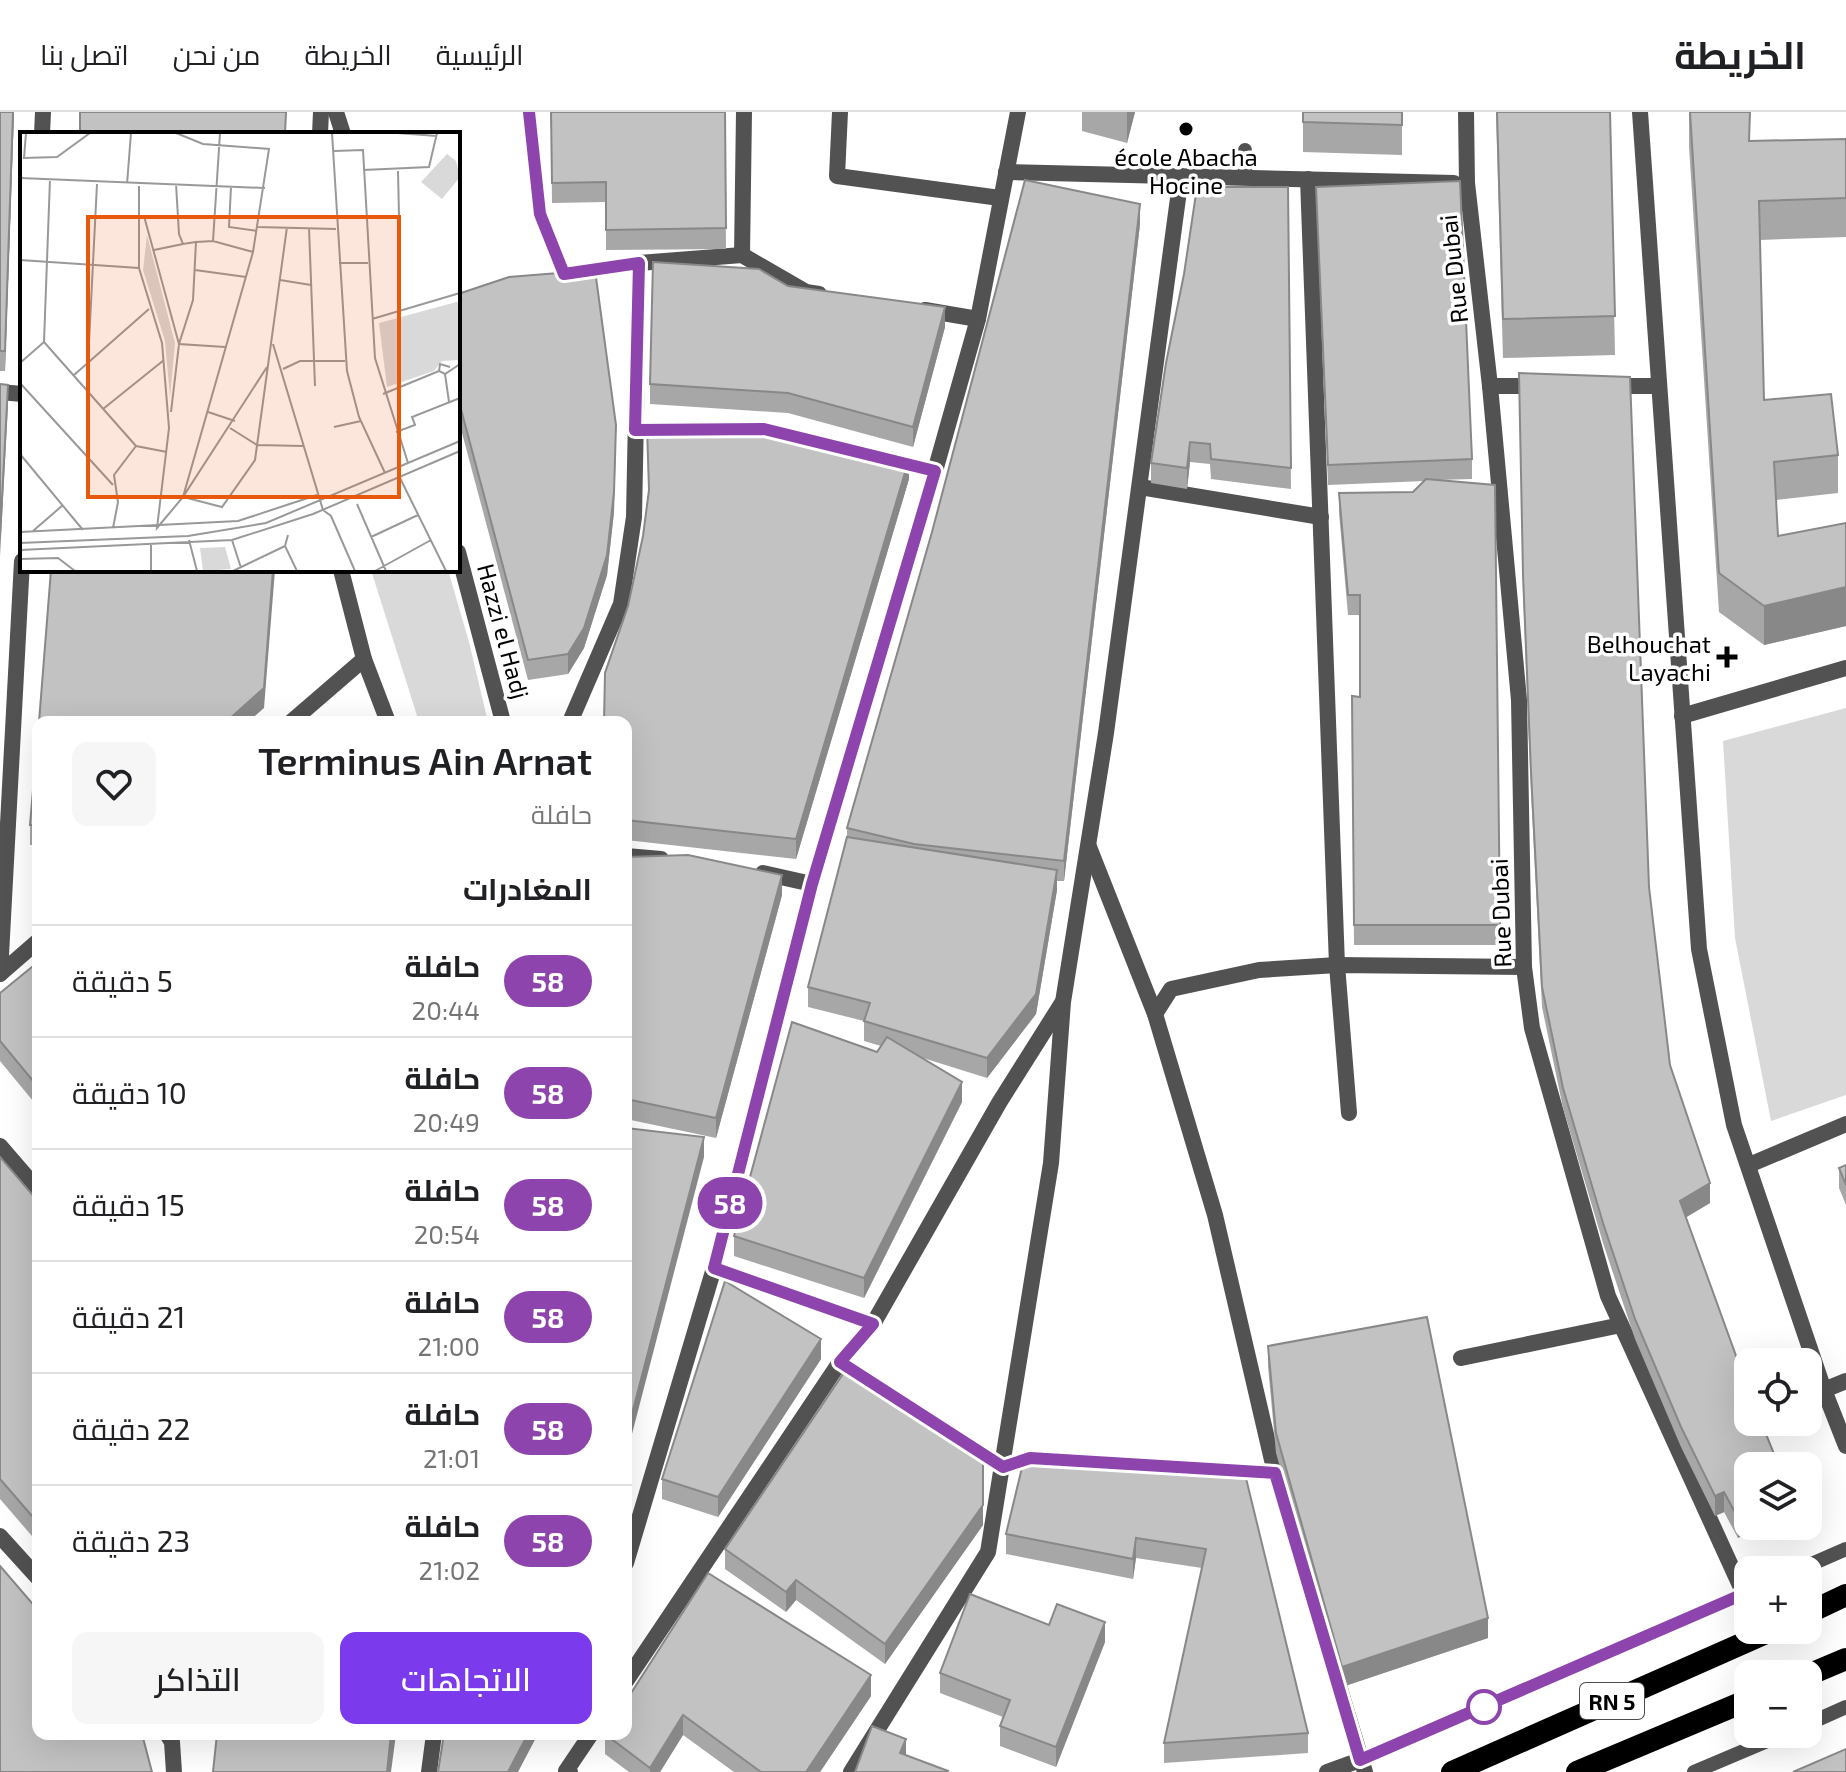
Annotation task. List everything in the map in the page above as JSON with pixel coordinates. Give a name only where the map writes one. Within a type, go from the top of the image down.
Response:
[{"type":"highway","points":[[1822,1606],[1846,1595]]},
{"type":"highway","name":"RN 5","points":[[1452,1772],[1737,1644]]},
{"type":"highway","points":[[1822,1669],[1846,1659]]},
{"type":"highway","name":"RN 5","points":[[1577,1772],[1734,1706]]},
{"type":"street","points":[[42,132],[43,112]]},
{"type":"street","points":[[320,132],[321,112]]},
{"type":"street","points":[[336,112],[342,132]]},
{"type":"street","points":[[529,112],[540,214],[557,276],[639,263],[742,255],[806,292],[837,297]]},
{"type":"street","points":[[742,255],[744,112]]},
{"type":"street","points":[[840,112],[837,176],[1000,198]]},
{"type":"street","points":[[632,1543],[714,1268],[812,884],[978,319],[1018,112]]},
{"type":"street","name":"Rue Dubai","points":[[1466,112],[1467,183],[1490,386],[1519,700],[1524,967],[1532,1028],[1608,1296],[1734,1570]]},
{"type":"street","points":[[1642,112],[1699,949],[1734,1125],[1846,1446]]},
{"type":"street","points":[[1006,172],[1467,183]]},
{"type":"street","points":[[851,1772],[988,1552],[1051,1163],[1063,1002],[1106,733],[1181,176]]},
{"type":"street","points":[[1308,179],[1337,965],[1349,1113]]},
{"type":"street","points":[[573,716],[621,604],[634,517],[642,430],[639,263]]},
{"type":"street","points":[[915,309],[978,319]]},
{"type":"street","points":[[1490,386],[1552,386]]},
{"type":"street","points":[[1598,386],[1659,386]]},
{"type":"street","points":[[0,392],[20,394]]},
{"type":"street","points":[[878,457],[935,471]]},
{"type":"street","points":[[1140,487],[1321,517]]},
{"type":"street","name":"Hazzi el Hadj","points":[[460,560],[501,716]]},
{"type":"street","points":[[0,974],[21,572]]},
{"type":"street","points":[[342,572],[364,659],[386,716]]},
{"type":"street","points":[[298,716],[364,659]]},
{"type":"street","points":[[1682,716],[1846,668]]},
{"type":"street","points":[[1088,846],[1155,1014],[1215,1215],[1275,1473],[1363,1766],[1327,1772]]},
{"type":"street","points":[[632,857],[672,860]]},
{"type":"street","points":[[750,870],[812,884]]},
{"type":"street","points":[[0,974],[32,946]]},
{"type":"street","points":[[1155,1014],[1171,989],[1259,970],[1337,965],[1524,967]]},
{"type":"street","points":[[632,1672],[840,1362],[873,1324],[999,1103],[1063,1002]]},
{"type":"street","points":[[1749,1165],[1846,1124]]},
{"type":"street","points":[[0,1146],[32,1183]]},
{"type":"street","points":[[714,1268],[873,1324]]},
{"type":"street","points":[[1461,1358],[1621,1325]]},
{"type":"street","points":[[840,1362],[1003,1467]]},
{"type":"street","points":[[1824,1390],[1846,1381]]},
{"type":"street","points":[[1003,1467],[1030,1458],[1060,1460]]},
{"type":"street","points":[[1213,1469],[1275,1473]]},
{"type":"street","points":[[0,1536],[32,1571]]},
{"type":"street","points":[[171,1740],[174,1772]]},
{"type":"street","points":[[429,1772],[433,1740]]},
{"type":"street","points":[[567,1772],[575,1740]]},
{"type":"street","points":[[567,1772],[587,1740]]},
{"type":"lane","points":[[1245,150],[1245,177]]},
{"type":"lane","points":[[1822,1560],[1846,1549]]},
{"type":"lane","points":[[1363,1766],[1734,1601]]},
{"type":"lane","points":[[1822,1718],[1846,1707]]},
{"type":"lane","points":[[1694,1772],[1751,1748]]},
{"type":"shaded area","points":[[372,572],[449,572],[487,716],[417,716]]},
{"type":"shaded area","points":[[1846,708],[1846,1095],[1771,1121],[1735,938],[1723,741]]},
{"type":"building","points":[[0,112],[13,112],[5,351],[0,351]]},
{"type":"building","points":[[80,112],[286,112],[285,132],[80,132]]},
{"type":"building","points":[[551,112],[725,112],[726,228],[606,230],[606,182],[552,183]]},
{"type":"building","points":[[1303,112],[1402,112],[1402,125],[1303,122]]},
{"type":"building","points":[[1497,112],[1610,112],[1615,316],[1503,319]]},
{"type":"building","points":[[1690,112],[1750,112],[1749,141],[1846,139],[1846,198],[1759,201],[1764,400],[1831,394],[1838,455],[1774,462],[1778,536],[1846,523],[1846,587],[1764,606],[1719,573]]},
{"type":"building","points":[[1025,180],[1140,204],[1064,861],[914,844],[847,828],[932,532]]},
{"type":"building","points":[[1460,181],[1472,459],[1328,465],[1316,187]]},
{"type":"building","points":[[1197,187],[1288,187],[1291,468],[1211,459],[1210,444],[1190,442],[1187,468],[1151,463]]},
{"type":"building","points":[[653,262],[759,269],[788,286],[945,307],[913,427],[788,393],[650,384]]},
{"type":"building","points":[[595,270],[616,425],[614,492],[607,555],[584,628],[568,654],[528,660],[460,405],[460,293],[509,277]]},
{"type":"building","points":[[1519,373],[1630,377],[1649,887],[1670,1065],[1710,1183],[1680,1201],[1734,1350],[1734,1436],[1767,1436],[1773,1452],[1734,1452],[1734,1511],[1724,1492],[1715,1496],[1681,1427],[1635,1319],[1563,1088],[1542,987],[1523,574]]},
{"type":"building","points":[[0,384],[8,385],[0,536]]},
{"type":"building","points":[[751,426],[857,445],[909,459],[796,839],[632,821],[632,716],[604,716],[605,673],[628,606],[643,536],[649,490],[647,427]]},
{"type":"building","points":[[1426,479],[1495,485],[1500,925],[1354,925],[1352,696],[1360,697],[1360,595],[1348,595],[1339,493],[1413,492]]},
{"type":"building","points":[[51,572],[273,572],[264,688],[233,716],[39,716]]},
{"type":"building","points":[[847,837],[1057,870],[1036,994],[987,1058],[864,1021],[870,1003],[808,987]]},
{"type":"building","points":[[688,855],[782,875],[716,1118],[632,1100],[632,857]]},
{"type":"building","points":[[32,967],[32,1080],[0,1041],[0,993]]},
{"type":"building","points":[[792,1022],[877,1052],[887,1037],[962,1082],[864,1278],[734,1236]]},
{"type":"building","points":[[632,1129],[704,1137],[632,1414]]},
{"type":"building","points":[[0,1157],[32,1194],[32,1516],[0,1479]]},
{"type":"building","points":[[1846,1165],[1846,1185],[1839,1168]]},
{"type":"building","points":[[725,1281],[821,1339],[718,1497],[662,1479]]},
{"type":"building","points":[[1427,1317],[1488,1618],[1342,1667],[1276,1433],[1268,1346]]},
{"type":"building","points":[[847,1368],[983,1463],[983,1505],[885,1644],[796,1580],[786,1592],[725,1549]]},
{"type":"building","points":[[1025,1455],[1244,1470],[1308,1733],[1164,1743],[1206,1549],[1136,1538],[1133,1559],[1006,1534]]},
{"type":"building","points":[[0,1566],[32,1603],[32,1740],[144,1740],[152,1772],[0,1772]]},
{"type":"building","points":[[708,1573],[871,1675],[806,1772],[761,1772],[683,1715],[650,1768],[613,1740],[632,1740],[632,1692]]},
{"type":"building","points":[[970,1594],[1049,1625],[1057,1604],[1105,1622],[1056,1747],[1000,1726],[1010,1700],[940,1673]]},
{"type":"building","points":[[872,1726],[906,1739],[900,1753],[948,1771],[855,1772]]},
{"type":"building","points":[[216,1740],[390,1740],[387,1772],[213,1772]]},
{"type":"building","points":[[443,1740],[525,1740],[508,1772],[438,1772]]},
{"type":"building","points":[[1846,1749],[1846,1772],[1793,1772]]},
{"type":"bus line","name":"58","points":[[529,112],[540,214],[564,274],[639,263],[635,430],[764,429],[935,471],[812,884],[714,1268],[873,1324],[840,1362],[1003,1467],[1030,1458],[1275,1473],[1360,1760],[1734,1598]]},
{"type":"place","name":"école Abacha Hocine","points":[[1186,129]]},
{"type":"place","name":"Belhouchat Layachi","points":[[1727,657]]}]
